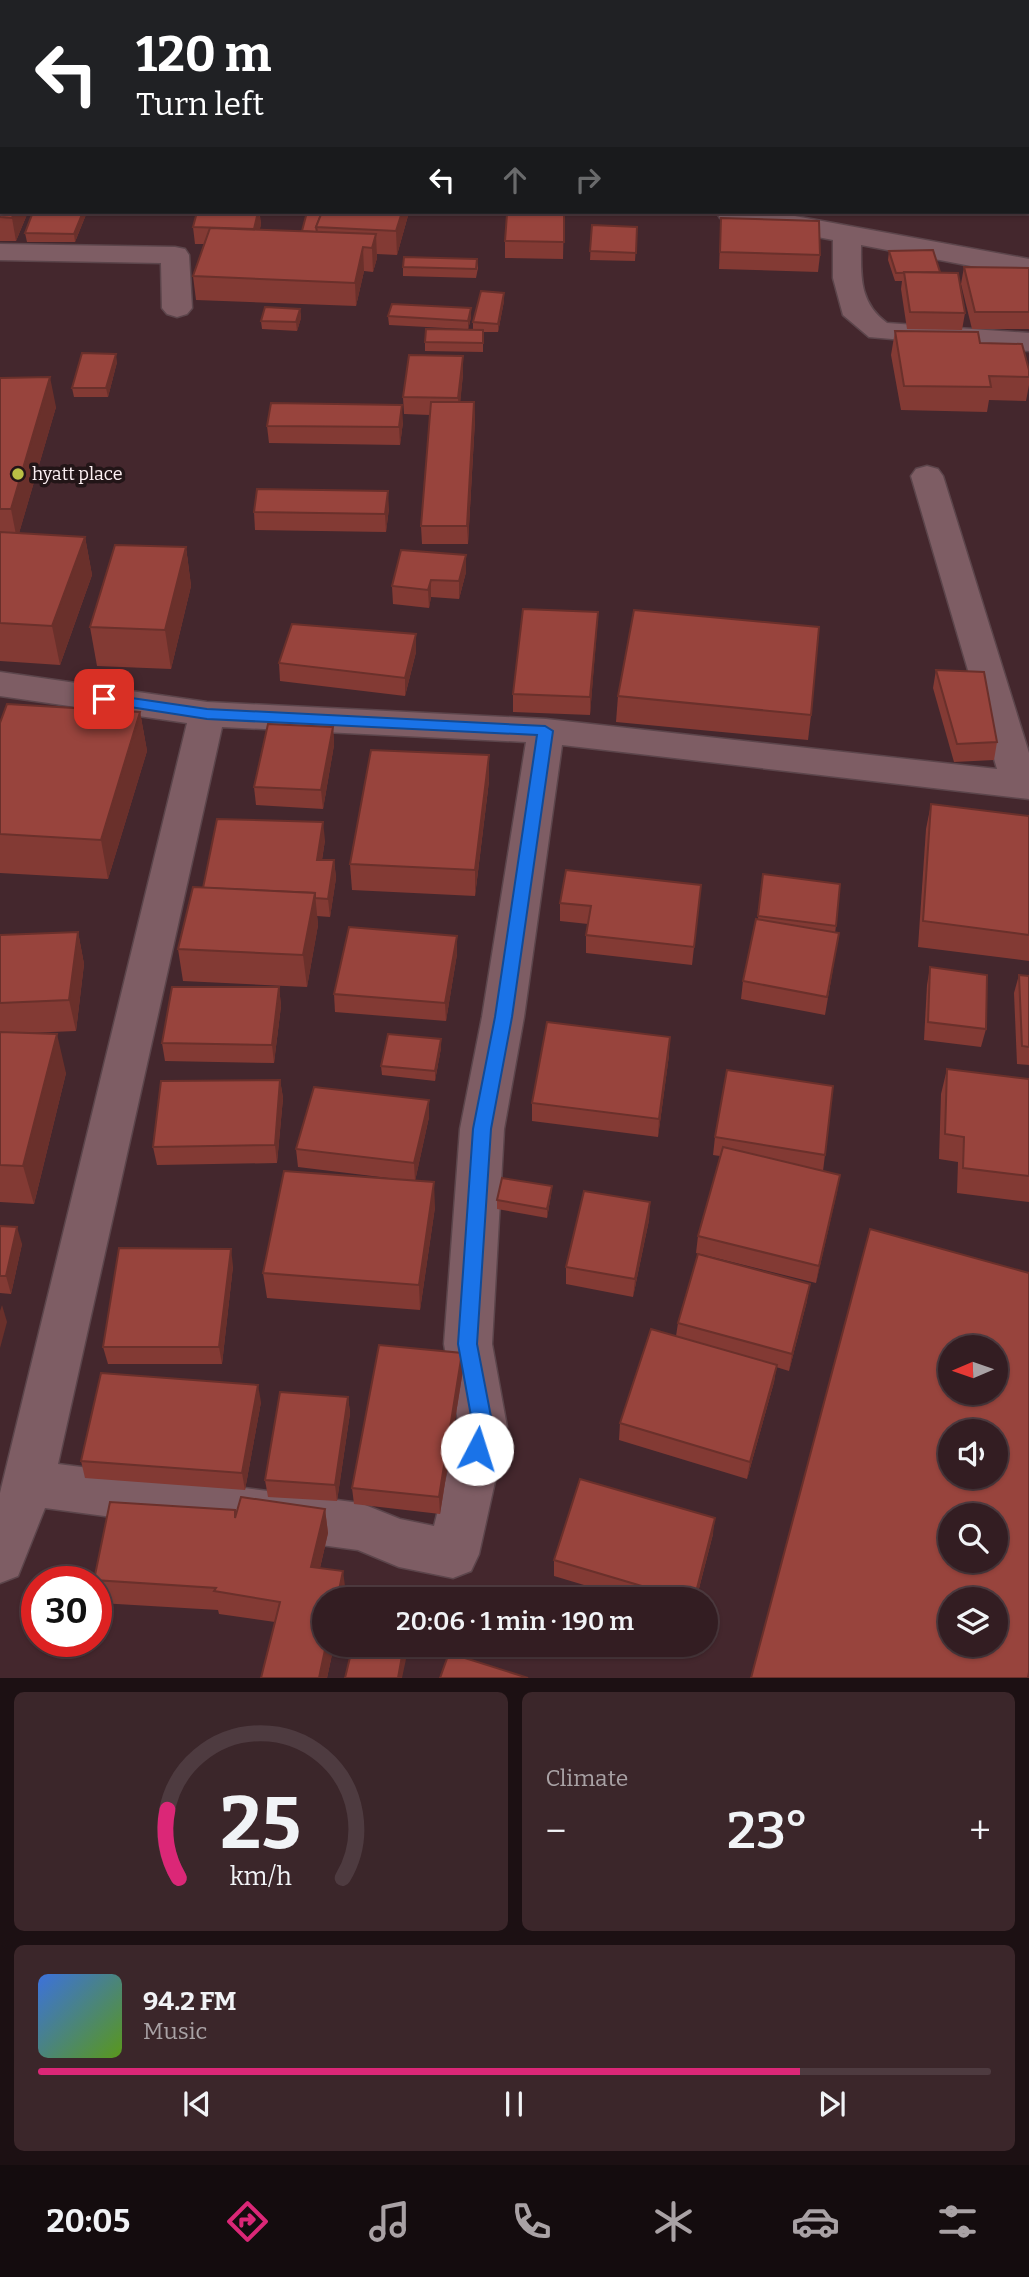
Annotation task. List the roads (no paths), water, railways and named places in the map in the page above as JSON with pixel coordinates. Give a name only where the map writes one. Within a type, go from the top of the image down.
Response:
[{"type":"street","points":[[740,214],[1029,268]]},
{"type":"street","points":[[847,235],[847,278],[853,300],[858,315],[878,331],[1029,342]]},
{"type":"street","points":[[0,252],[174,255],[177,308]]},
{"type":"street","points":[[0,684],[207,714],[545,731],[1025,785],[927,476]]},
{"type":"street","points":[[0,1559],[29,1483],[207,714]]},
{"type":"street","points":[[29,1483],[360,1527],[398,1543],[453,1555],[483,1427],[467,1344],[482,1129],[503,1017],[545,731]]},
{"type":"place","name":"hyatt place","points":[[18,474]]}]
